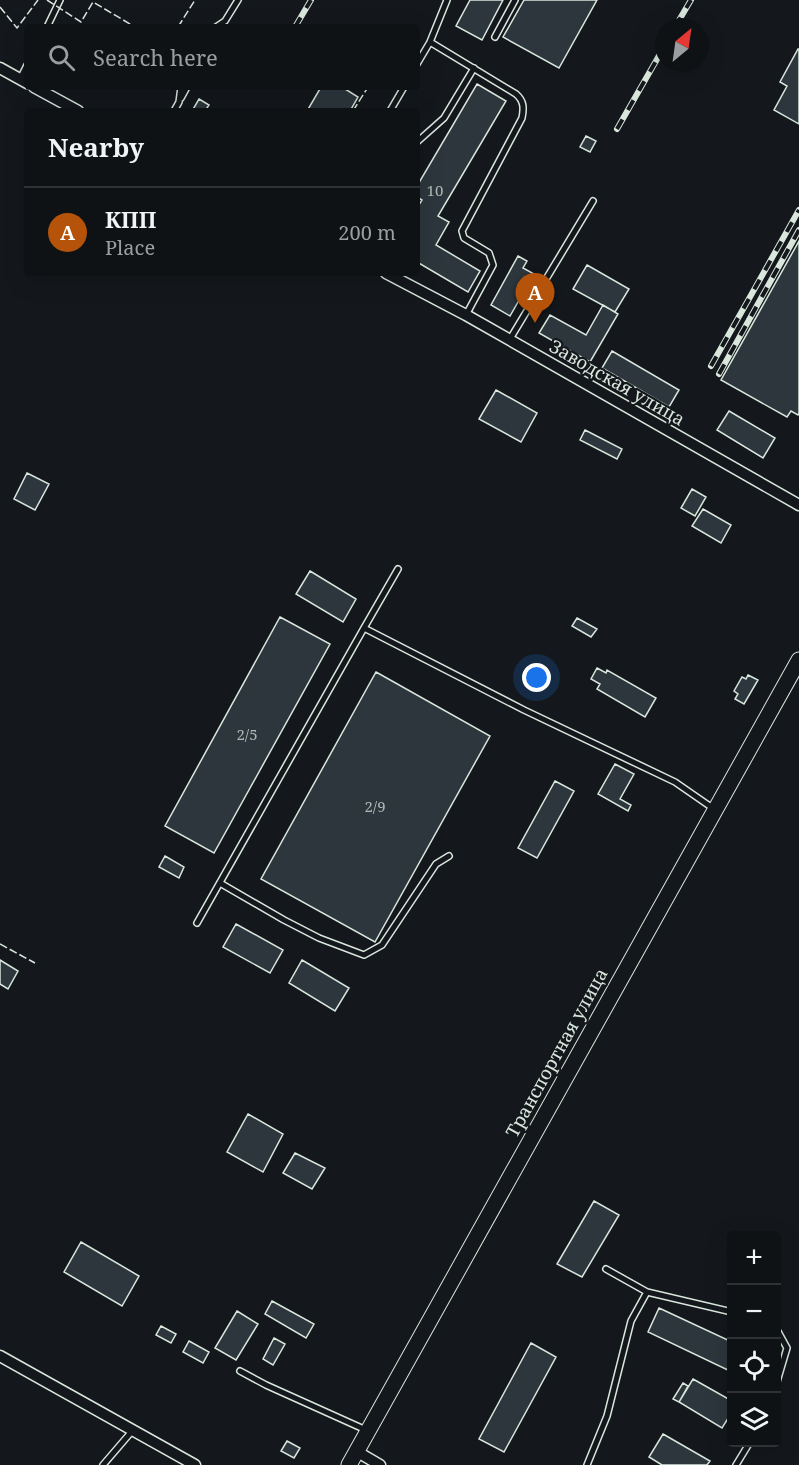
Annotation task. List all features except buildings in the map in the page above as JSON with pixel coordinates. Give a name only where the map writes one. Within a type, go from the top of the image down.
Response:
[{"type":"street","points":[[0,68],[24,81]]},
{"type":"street","points":[[40,90],[72,108]]},
{"type":"street","name":"Заводская улица","points":[[392,276],[465,315],[799,505]]},
{"type":"street","name":"Транспортная улица","points":[[352,1458],[799,660]]},
{"type":"street","points":[[0,1356],[195,1465]]},
{"type":"street","points":[[352,1458],[380,1465]]},
{"type":"lane","points":[[48,24],[60,0]]},
{"type":"lane","points":[[224,24],[238,0]]},
{"type":"lane","points":[[420,59],[430,42],[447,0]]},
{"type":"lane","points":[[495,37],[515,0]]},
{"type":"lane","points":[[220,24],[225,21]]},
{"type":"lane","points":[[430,42],[516,94],[521,99],[523,113],[462,231],[464,238],[489,253],[493,264],[465,315]]},
{"type":"lane","points":[[420,139],[444,118],[474,68]]},
{"type":"lane","points":[[179,102],[181,90]]},
{"type":"lane","points":[[176,108],[185,90]]},
{"type":"lane","points":[[392,108],[402,90]]},
{"type":"lane","points":[[509,340],[593,201]]},
{"type":"lane","points":[[197,923],[398,569]]},
{"type":"lane","points":[[364,628],[524,710],[675,782],[715,810]]},
{"type":"lane","points":[[220,883],[284,920],[320,938],[364,955],[382,945],[436,864],[449,856]]},
{"type":"lane","points":[[606,1269],[647,1292],[727,1311]]},
{"type":"lane","points":[[586,1465],[607,1416],[631,1321],[647,1292]]},
{"type":"lane","points":[[781,1336],[787,1348],[781,1370]]},
{"type":"lane","points":[[240,1371],[368,1431]]},
{"type":"lane","points":[[103,1465],[133,1430]]},
{"type":"lane","points":[[736,1465],[747,1447]]},
{"type":"railway","points":[[297,24],[311,0]]},
{"type":"railway","points":[[680,18],[691,0]]},
{"type":"railway","points":[[617,129],[655,63]]},
{"type":"railway","points":[[711,366],[799,210]]},
{"type":"railway","points":[[719,374],[799,230]]},
{"type":"fence","points":[[0,7],[17,28],[38,0]]},
{"type":"fence","points":[[47,0],[81,22],[93,2],[130,24]]},
{"type":"fence","points":[[180,24],[195,0]]},
{"type":"fence","points":[[355,108],[366,90]]},
{"type":"fence","points":[[0,944],[35,963]]},
{"type":"place","name":"КПП","points":[[535,323]]}]
